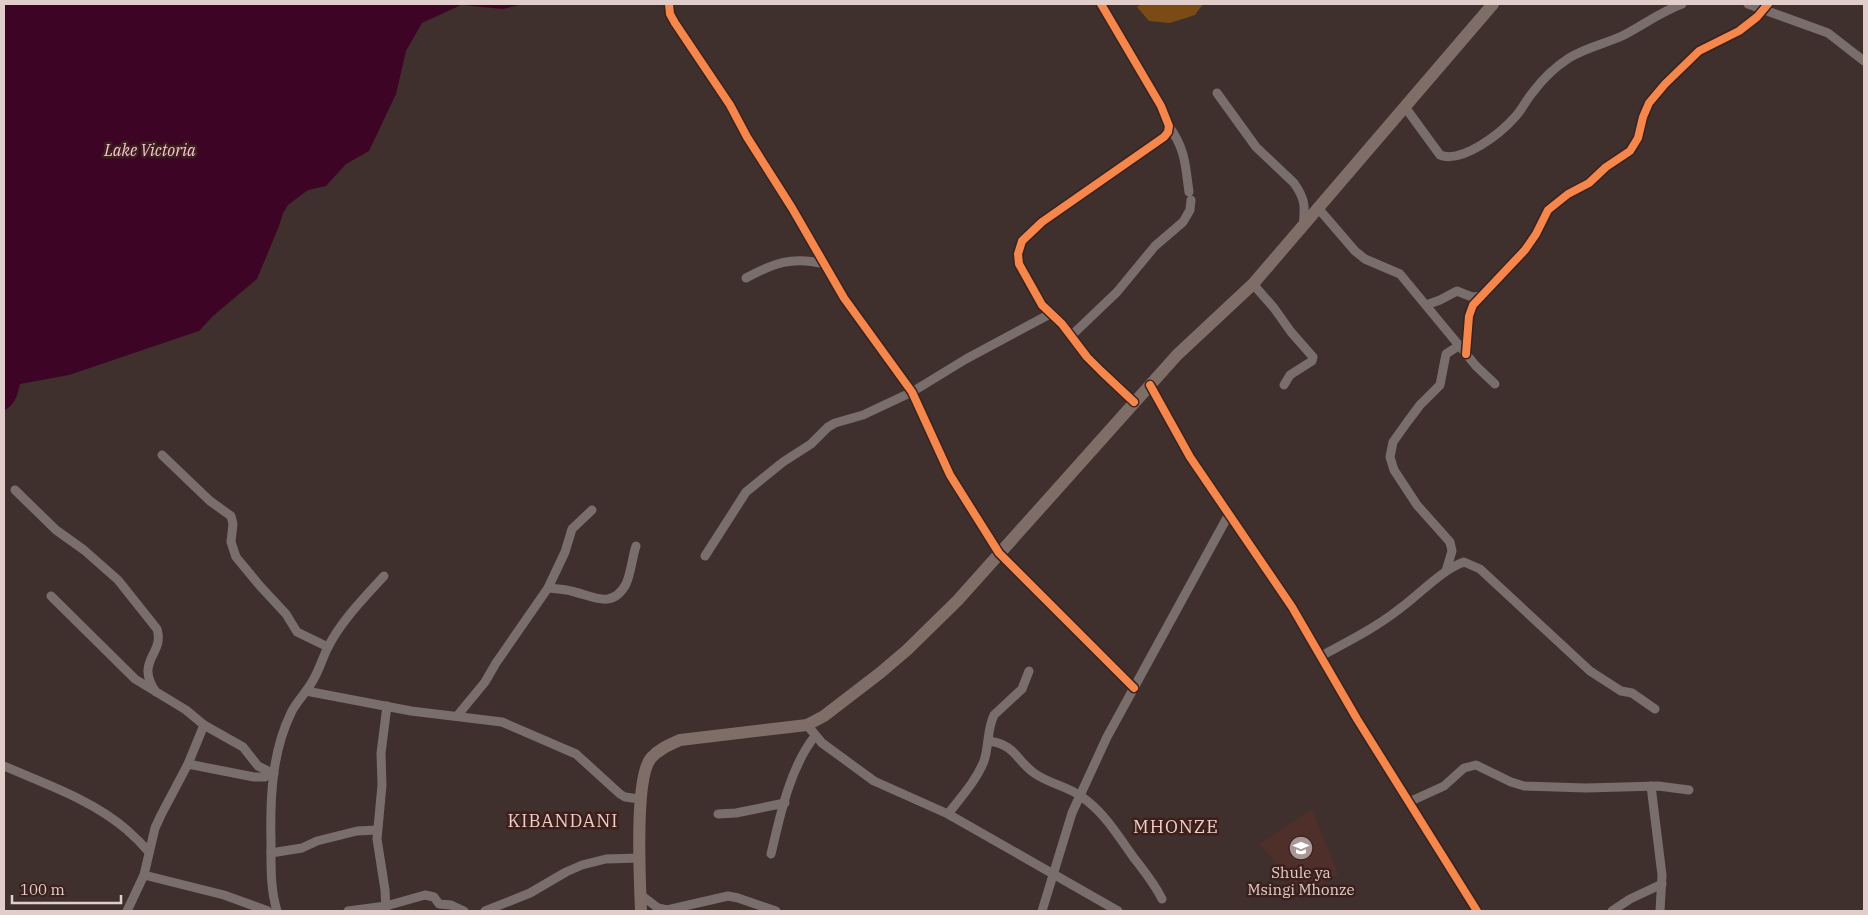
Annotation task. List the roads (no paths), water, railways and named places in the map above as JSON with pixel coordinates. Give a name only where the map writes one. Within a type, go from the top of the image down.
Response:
[{"type":"main road","points":[[641,911],[640,799],[643,775],[650,759],[664,747],[680,740],[807,725],[824,716],[907,650],[958,600],[1194,337],[1253,284],[1493,4]]},
{"type":"street","points":[[669,4],[670,14],[675,23],[730,106],[824,264],[866,331],[912,392],[950,475],[999,553],[1134,688]]},
{"type":"street","points":[[1071,336],[1117,292],[1155,246],[1183,222],[1190,210],[1184,154],[1161,106],[1101,4]]},
{"type":"street","points":[[1405,107],[1440,155],[1447,158],[1460,155],[1473,150],[1507,125],[1524,106],[1532,93],[1568,59],[1623,36],[1671,8],[1682,4]]},
{"type":"street","points":[[1748,4],[1766,6],[1828,33],[1864,61]]},
{"type":"street","points":[[1466,354],[1469,316],[1473,305],[1525,250],[1536,234],[1548,210],[1568,194],[1589,183],[1606,167],[1630,151],[1638,138],[1643,117],[1650,103],[1665,84],[1699,51],[1739,32],[1757,18],[1766,6]]},
{"type":"street","points":[[1217,93],[1256,147],[1299,190],[1305,205],[1303,227]]},
{"type":"street","points":[[1134,402],[1101,372],[1050,314],[1034,292],[1019,264],[1018,254],[1022,241],[1042,222],[1164,137],[1168,132],[1169,126]]},
{"type":"street","points":[[1318,208],[1354,251],[1365,259],[1400,274],[1476,366],[1495,384]]},
{"type":"street","points":[[746,278],[789,261],[809,260],[824,264]]},
{"type":"street","points":[[1253,284],[1313,357],[1312,362],[1287,378],[1284,385]]},
{"type":"street","points":[[1426,305],[1457,291],[1472,297],[1482,296]]},
{"type":"street","points":[[705,556],[746,492],[782,462],[804,450],[835,423],[863,415],[912,392],[1050,314]]},
{"type":"street","points":[[1446,570],[1452,550],[1450,542],[1417,505],[1394,470],[1390,457],[1393,442],[1420,405],[1440,385],[1446,354],[1460,345]]},
{"type":"street","points":[[1150,385],[1190,457],[1283,593],[1356,719],[1477,911]]},
{"type":"street","points":[[162,455],[210,501],[231,516],[233,524],[231,542],[234,553],[260,586],[286,614],[297,632],[328,647]]},
{"type":"street","points":[[15,490],[56,530],[84,550],[118,580],[157,630],[158,642],[148,664],[147,672],[156,693]]},
{"type":"street","points":[[457,716],[485,682],[548,588],[565,552],[572,529],[592,510]]},
{"type":"street","points":[[1042,911],[1052,872],[1072,813],[1107,737],[1229,514]]},
{"type":"street","points":[[548,588],[571,591],[600,600],[608,600],[616,596],[626,584],[636,546]]},
{"type":"street","points":[[1321,656],[1396,612],[1446,570],[1464,562],[1472,564],[1480,570],[1590,671],[1621,691],[1632,693],[1655,709]]},
{"type":"street","points":[[277,911],[274,901],[271,854],[271,795],[272,774],[283,734],[290,713],[306,691],[328,647],[346,620],[384,576]]},
{"type":"street","points":[[51,596],[135,679],[186,710],[204,726],[243,747],[258,766],[272,774]]},
{"type":"street","points":[[948,814],[984,761],[989,741],[991,720],[1022,689],[1029,671]]},
{"type":"street","points":[[306,691],[424,713],[502,722],[541,740],[566,748],[585,760],[620,794],[625,797],[640,799]]},
{"type":"street","points":[[386,909],[384,882],[377,847],[377,830],[382,785],[380,753],[388,706]]},
{"type":"street","points":[[807,725],[815,736],[874,781],[948,814],[1118,911]]},
{"type":"street","points":[[127,911],[144,875],[160,815],[188,764],[204,726]]},
{"type":"street","points":[[771,854],[785,803],[801,757],[805,748],[815,736]]},
{"type":"street","points":[[989,741],[1007,746],[1032,772],[1080,795],[1099,811],[1111,824],[1153,881],[1162,899]]},
{"type":"street","points":[[188,764],[254,778],[272,774]]},
{"type":"street","points":[[1409,802],[1444,786],[1464,768],[1476,765],[1511,782],[1524,786],[1586,788],[1651,786],[1689,790]]},
{"type":"street","points":[[4,766],[68,795],[107,816],[126,829],[149,852]]},
{"type":"street","points":[[1651,786],[1662,884],[1660,911]]},
{"type":"street","points":[[718,814],[736,813],[785,803]]},
{"type":"street","points":[[271,854],[302,848],[317,841],[357,831],[377,830]]},
{"type":"street","points":[[485,911],[530,893],[582,865],[606,859],[640,858]]},
{"type":"street","points":[[144,875],[224,895],[267,911],[273,906],[274,901]]},
{"type":"street","points":[[1612,911],[1630,899],[1662,884]]},
{"type":"street","points":[[348,911],[386,909],[425,895],[434,897],[439,904],[452,905],[464,911]]},
{"type":"street","points":[[640,895],[661,910],[728,896],[776,911]]},
{"type":"water","name":"Lake Victoria","points":[[4,4],[523,4],[503,9],[461,5],[422,23],[406,51],[396,94],[369,151],[346,164],[326,186],[308,190],[288,205],[283,213],[257,279],[213,316],[199,331],[69,375],[20,384],[15,400],[4,411]]},
{"type":"place","name":"Shule ya Msingi Mhonze","points":[[1301,848]]},
{"type":"district","name":"KIBANDANI","points":[[563,820]]},
{"type":"district","name":"MHONZE","points":[[1176,826]]}]
